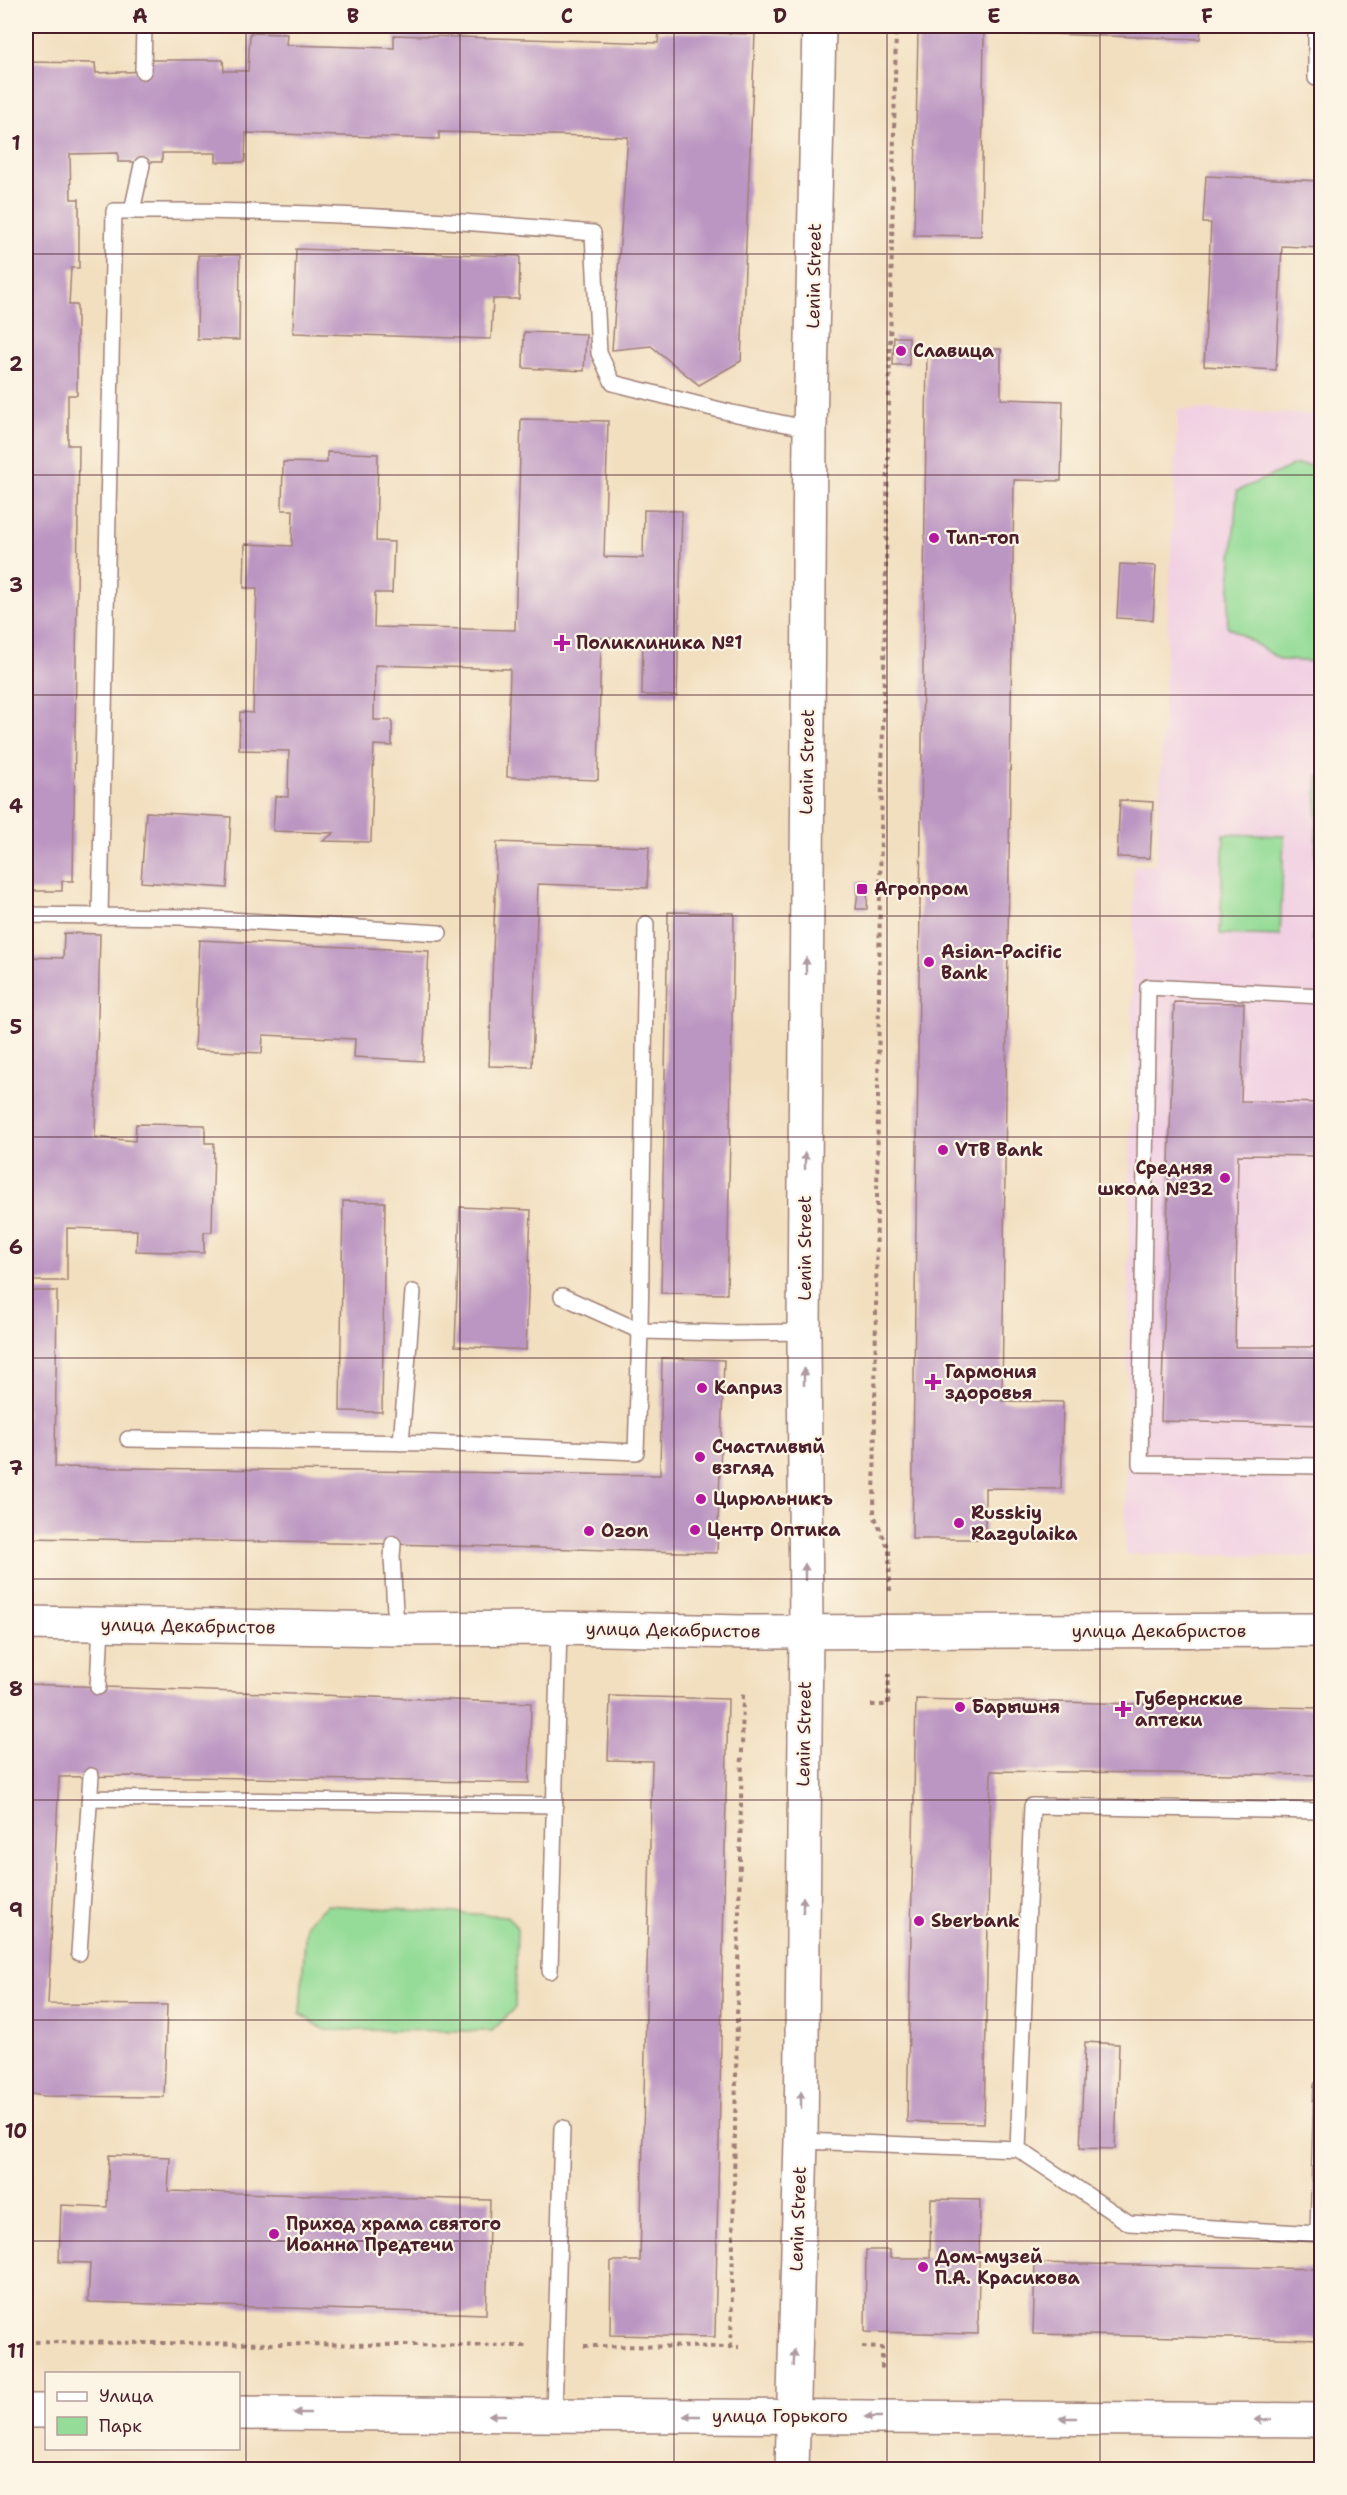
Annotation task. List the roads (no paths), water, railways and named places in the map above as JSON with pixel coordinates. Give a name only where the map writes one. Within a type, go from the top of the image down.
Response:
[{"type":"main road","name":"Lenin Street","points":[[792,2469],[801,2141],[806,1631],[804,1332],[810,429],[819,26]]},
{"type":"main road","name":"улица Декабристов","points":[[26,1623],[101,1626],[559,1628],[743,1632],[1322,1630]]},
{"type":"main road","points":[[26,2411],[45,2412]]},
{"type":"main road","name":"улица Горького","points":[[240,2413],[1322,2420]]},
{"type":"lane","points":[[143,71],[144,26]]},
{"type":"lane","points":[[1316,26],[1316,78],[1322,80]]},
{"type":"lane","points":[[132,211],[142,165]]},
{"type":"lane","points":[[100,917],[114,211],[189,211],[481,222],[592,233],[599,353],[613,383],[732,413],[810,429]]},
{"type":"lane","points":[[26,915],[181,917],[439,933]]},
{"type":"lane","points":[[128,1438],[401,1443],[636,1452],[646,924]]},
{"type":"lane","points":[[1322,996],[1148,987],[1140,1464],[1322,1466]]},
{"type":"lane","points":[[401,1443],[412,1292]]},
{"type":"lane","points":[[562,1296],[640,1330],[726,1333],[804,1332]]},
{"type":"lane","points":[[393,1544],[396,1629]]},
{"type":"lane","points":[[98,1687],[101,1626]]},
{"type":"lane","points":[[550,1971],[559,1628]]},
{"type":"lane","points":[[79,1953],[91,1776]]},
{"type":"lane","points":[[90,1798],[555,1805]]},
{"type":"lane","points":[[1018,2149],[1032,1806],[1322,1811]]},
{"type":"lane","points":[[801,2141],[1018,2149],[1129,2223],[1318,2234],[1322,2087]]},
{"type":"lane","points":[[554,2415],[562,2128]]},
{"type":"place","name":"Славица","points":[[901,351]]},
{"type":"place","name":"Тип-топ","points":[[934,538]]},
{"type":"place","name":"Поликлиника №1","points":[[562,643]]},
{"type":"place","name":"Агропром","points":[[862,889]]},
{"type":"place","name":"Asian-Pacific Bank","points":[[929,962]]},
{"type":"place","name":"VTB Bank","points":[[943,1150]]},
{"type":"place","name":"Средняя школа №32","points":[[1225,1178]]},
{"type":"place","name":"Гармония здоровья","points":[[933,1382]]},
{"type":"place","name":"Каприз","points":[[702,1388]]},
{"type":"place","name":"Счастливый взгляд","points":[[700,1457]]},
{"type":"place","name":"Цирюльникъ","points":[[701,1499]]},
{"type":"place","name":"Russkiy Razgulaika","points":[[959,1523]]},
{"type":"place","name":"Центр Оптика","points":[[695,1530]]},
{"type":"place","name":"Ozon","points":[[589,1531]]},
{"type":"place","name":"Барышня","points":[[960,1707]]},
{"type":"place","name":"Губернские аптеки","points":[[1123,1709]]},
{"type":"place","name":"Sberbank","points":[[919,1921]]},
{"type":"place","name":"Приход храма святого Иоанна Предтечи","points":[[274,2234]]},
{"type":"place","name":"Дом-музей П.А. Красикова","points":[[923,2267]]}]
